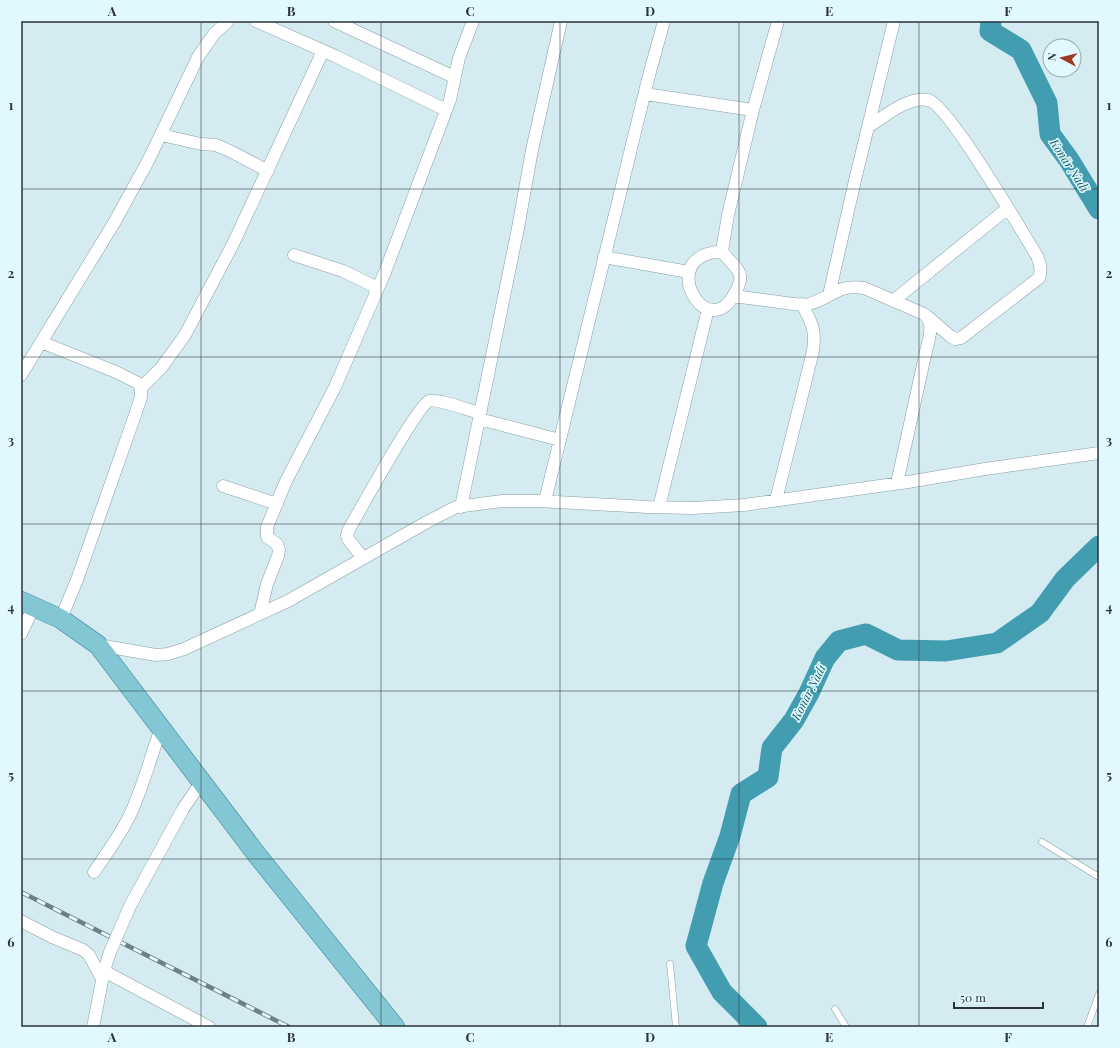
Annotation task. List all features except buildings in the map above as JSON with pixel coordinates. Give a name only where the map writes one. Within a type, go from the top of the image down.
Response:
[{"type":"main road","points":[[27,604],[62,619],[98,645],[257,855],[395,1027]]},
{"type":"street","points":[[21,375],[114,223],[148,161],[198,57],[214,34],[228,21]]},
{"type":"street","points":[[256,21],[323,51],[446,110]]},
{"type":"street","points":[[334,21],[454,77]]},
{"type":"street","points":[[260,614],[267,584],[279,550],[277,544],[266,537],[267,527],[286,481],[335,387],[378,288],[417,190],[450,100],[459,58],[473,21]]},
{"type":"street","points":[[461,507],[518,228],[532,150],[561,21]]},
{"type":"street","points":[[545,501],[604,257],[664,21]]},
{"type":"street","points":[[722,251],[728,215],[753,110],[778,21]]},
{"type":"street","points":[[829,294],[894,21]]},
{"type":"street","points":[[141,388],[161,368],[185,335],[233,244],[323,51]]},
{"type":"street","points":[[645,94],[753,110]]},
{"type":"street","points":[[733,296],[793,304],[808,304],[818,301],[829,294],[854,286],[864,288],[924,314],[950,336],[961,338],[1039,278],[1041,272],[1037,256],[978,160],[940,108],[930,100],[920,99],[909,101],[868,127]]},
{"type":"street","points":[[161,135],[201,144],[216,145],[268,171]]},
{"type":"street","points":[[893,301],[1008,208]]},
{"type":"street","points":[[722,251],[736,266],[740,275],[740,282],[738,289],[730,301],[716,310],[708,310],[701,306],[690,290],[688,281],[689,272],[693,263],[699,257],[722,251]]},
{"type":"street","points":[[294,255],[342,271],[378,288]]},
{"type":"street","points":[[604,257],[689,272]]},
{"type":"street","points":[[776,500],[813,352],[815,337],[814,329],[802,304]]},
{"type":"street","points":[[659,507],[708,310]]},
{"type":"street","points":[[897,483],[926,351],[930,329],[928,317]]},
{"type":"street","points":[[42,342],[116,372],[138,383],[141,388],[141,397],[135,415],[81,570],[62,619]]},
{"type":"street","points":[[364,558],[348,539],[348,531],[402,438],[425,403],[434,400],[479,416],[560,440]]},
{"type":"street","points":[[98,645],[156,655],[168,654],[184,649],[288,601],[427,522],[461,507],[502,501],[545,501],[693,508],[736,505],[1099,453]]},
{"type":"street","points":[[223,486],[277,504]]},
{"type":"street","points":[[21,634],[27,604]]},
{"type":"street","points":[[94,872],[115,843],[130,813],[140,791],[161,728]]},
{"type":"street","points":[[93,1027],[103,975],[110,952],[130,906],[183,809],[202,781]]},
{"type":"street","points":[[21,921],[57,940],[83,950],[89,955],[103,975],[209,1027]]},
{"type":"lane","points":[[1042,842],[1099,877]]},
{"type":"lane","points":[[670,964],[676,1027]]},
{"type":"lane","points":[[1087,1027],[1099,994]]},
{"type":"lane","points":[[835,1009],[846,1027]]},
{"type":"waterway","name":"Konār Nadī","points":[[991,21],[990,31],[1021,50],[1047,103],[1050,134],[1069,160],[1099,209]]},
{"type":"waterway","name":"Konār Nadī","points":[[757,1027],[722,992],[696,946],[713,883],[730,836],[741,794],[768,777],[772,748],[794,720],[809,693],[825,658],[839,641],[866,634],[898,650],[946,651],[997,643],[1040,613],[1065,579],[1099,546]]},
{"type":"railway","points":[[21,892],[289,1027]]}]
